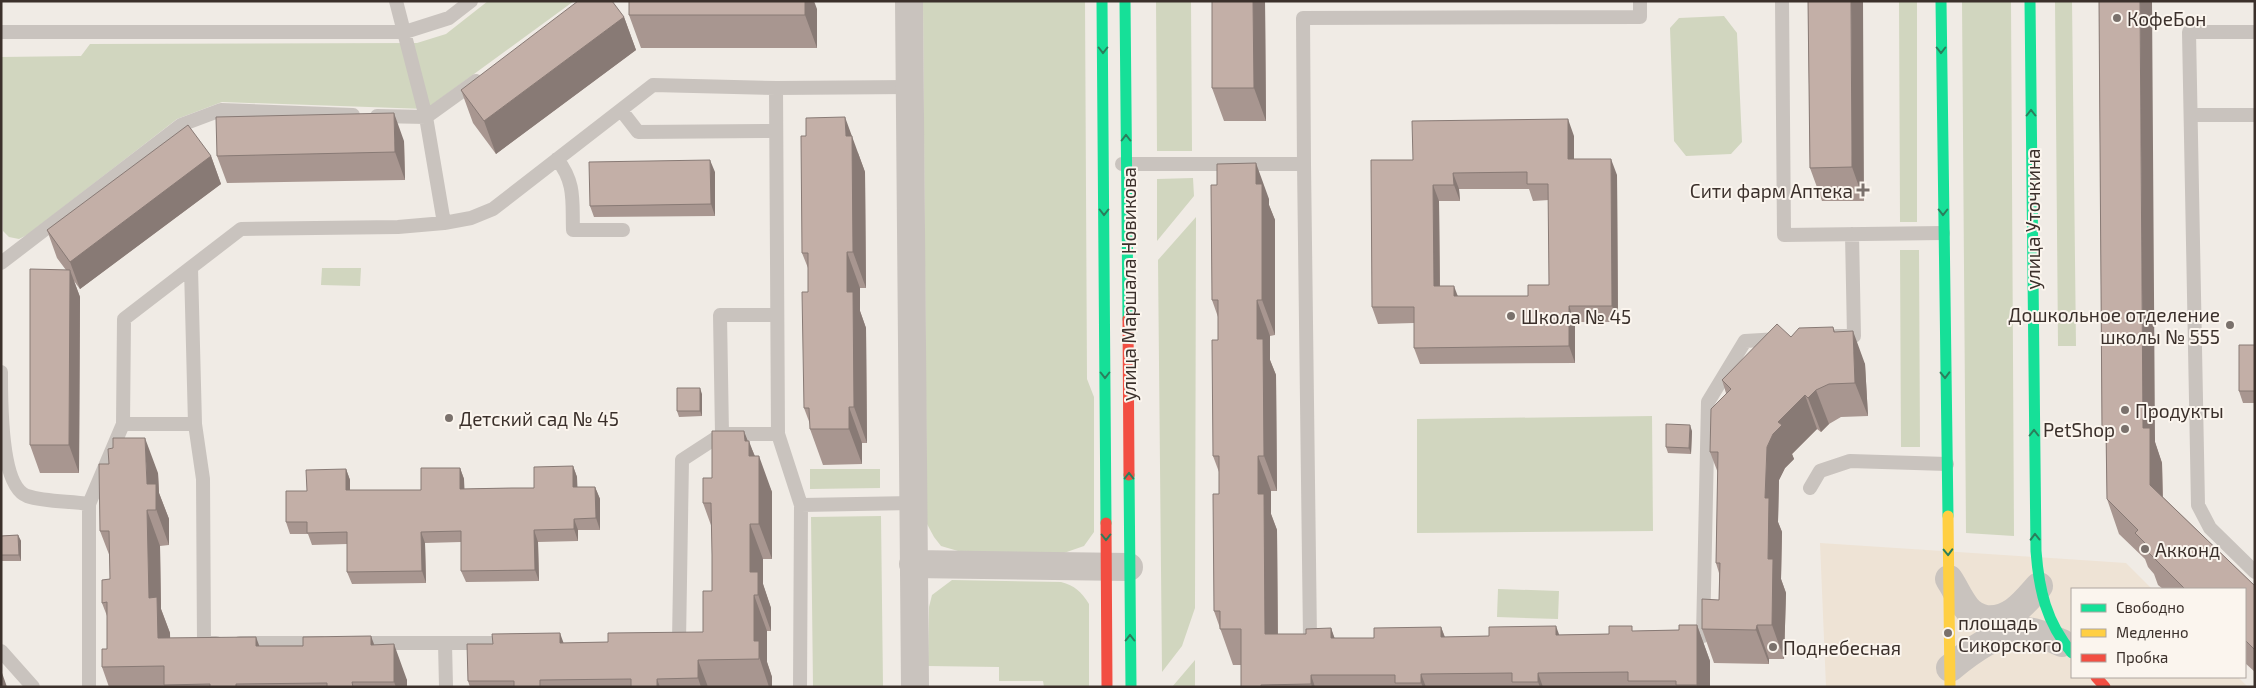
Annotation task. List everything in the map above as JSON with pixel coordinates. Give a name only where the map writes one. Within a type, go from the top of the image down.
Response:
[{"type":"street","points":[[909,1],[915,687]]},
{"type":"street","name":"улица Маршала Новикова","points":[[1102,1],[1103,164],[1118,567],[1131,687]]},
{"type":"street","name":"улица Маршала Новикова","points":[[1107,687],[1118,567],[1127,164],[1125,1]]},
{"type":"street","points":[[1941,1],[1950,677]]},
{"type":"street","name":"улица Уточкина","points":[[2030,1],[2034,482],[2039,586],[2048,619],[2067,648]]},
{"type":"street","points":[[913,564],[1118,567]]},
{"type":"street","points":[[1949,580],[1966,608],[1978,618],[1995,620],[2010,616],[2039,586]]},
{"type":"street","points":[[1950,677],[1972,650],[1997,638],[2026,631],[2067,648]]},
{"type":"lane","points":[[396,1],[426,118],[444,223]]},
{"type":"lane","points":[[1,32],[405,32],[449,18],[471,1]]},
{"type":"lane","points":[[1330,639],[1310,639],[1303,18],[1640,17],[1640,1]]},
{"type":"lane","points":[[1782,1],[1784,235],[1943,233]]},
{"type":"lane","points":[[2255,32],[2189,32],[2198,504],[2210,528],[2255,572]]},
{"type":"lane","points":[[1,263],[181,126],[221,110],[426,118],[490,71]]},
{"type":"lane","points":[[89,687],[89,504],[123,424],[124,320],[241,230],[398,227],[444,223],[471,218],[493,209],[653,86],[776,88],[909,87]]},
{"type":"lane","points":[[776,88],[778,434],[801,505],[800,687]]},
{"type":"lane","points":[[622,110],[638,132],[775,131]]},
{"type":"lane","points":[[2191,115],[2255,115]]},
{"type":"lane","points":[[557,159],[567,172],[572,188],[573,230],[623,230]]},
{"type":"lane","points":[[1103,164],[1304,164]]},
{"type":"lane","points":[[1824,337],[1854,336],[1852,234]]},
{"type":"lane","points":[[191,268],[196,424],[203,479],[204,643],[523,643]]},
{"type":"lane","points":[[722,434],[720,315],[777,314]]},
{"type":"lane","points":[[1664,636],[1703,636],[1708,402],[1744,341],[1794,338]]},
{"type":"lane","points":[[1,372],[2,458],[6,474],[13,488],[26,496],[89,504]]},
{"type":"lane","points":[[123,424],[196,424]]},
{"type":"lane","points":[[659,642],[679,642],[682,460],[722,434],[778,434]]},
{"type":"lane","points":[[1810,488],[1820,471],[1850,461],[1947,464]]},
{"type":"lane","points":[[801,505],[913,503]]},
{"type":"lane","points":[[445,644],[446,687]]},
{"type":"lane","points":[[1,651],[32,687]]},
{"type":"green space","points":[[488,1],[574,1],[426,109],[222,102],[177,119],[27,235],[19,239],[9,237],[3,231],[1,57],[81,56],[90,44],[417,43],[446,34]]},
{"type":"green space","points":[[923,1],[1085,1],[1087,379],[1094,397],[1094,532],[1084,546],[1061,554],[958,551],[941,546],[927,524]]},
{"type":"green space","points":[[1156,1],[1191,1],[1192,151],[1157,151]]},
{"type":"green space","points":[[1899,1],[1917,1],[1917,222],[1900,222]]},
{"type":"green space","points":[[1962,1],[2011,1],[2014,536],[1966,533]]},
{"type":"green space","points":[[2055,1],[2072,1],[2076,346],[2058,346]]},
{"type":"green space","points":[[1724,16],[1737,33],[1742,142],[1731,154],[1686,156],[1674,141],[1670,28],[1679,18]]},
{"type":"green space","points":[[1193,178],[1194,196],[1157,241],[1157,179]]},
{"type":"green space","points":[[1196,217],[1195,608],[1182,646],[1162,672],[1158,260]]},
{"type":"green space","points":[[1900,250],[1919,250],[1920,447],[1901,447]]},
{"type":"green space","points":[[322,268],[361,268],[360,286],[321,285]]},
{"type":"green space","points":[[1652,416],[1653,531],[1417,533],[1417,419]]},
{"type":"green space","points":[[810,469],[880,469],[880,488],[810,489]]},
{"type":"green space","points":[[881,516],[883,687],[813,687],[811,517]]},
{"type":"green space","points":[[952,580],[1061,582],[1077,590],[1089,604],[1089,687],[1044,687],[1043,681],[999,681],[999,667],[928,666],[929,607],[932,595]]},
{"type":"green space","points":[[1498,589],[1559,591],[1558,619],[1497,617]]},
{"type":"green space","points":[[1195,660],[1195,687],[1172,687]]},
{"type":"shaded area","name":"площадь Сикорского","points":[[1820,543],[2126,563],[2151,588],[2071,588],[2071,678],[2239,678],[2248,687],[1826,687]]},
{"type":"building","points":[[578,1],[612,1],[624,17],[484,121],[461,90]]},
{"type":"building","points":[[629,1],[805,1],[805,15],[629,15]]},
{"type":"building","points":[[1212,1],[1253,1],[1254,88],[1212,88]]},
{"type":"building","points":[[1808,1],[1851,1],[1852,167],[1810,168]]},
{"type":"building","points":[[2099,1],[2140,1],[2143,428],[2150,428],[2150,485],[2255,586],[2255,650],[2246,641],[2246,588],[2184,588],[2146,550],[2149,547],[2135,533],[2138,530],[2107,499],[2106,429],[2102,429]]},
{"type":"building","points":[[394,113],[395,152],[217,156],[216,117]]},
{"type":"building","points":[[845,117],[846,136],[852,136],[853,252],[847,252],[847,292],[853,292],[854,407],[849,407],[849,429],[810,429],[809,408],[804,408],[802,292],[808,292],[808,253],[802,253],[801,136],[806,136],[806,118]]},
{"type":"building","points":[[1568,119],[1568,159],[1611,159],[1612,306],[1569,306],[1569,346],[1414,348],[1414,307],[1372,307],[1371,160],[1413,160],[1412,121]],"holes":[[[1527,172],[1527,184],[1548,184],[1549,285],[1528,285],[1528,296],[1454,296],[1454,286],[1434,286],[1433,185],[1454,185],[1453,173]]]},
{"type":"building","points":[[188,125],[211,156],[70,262],[47,230]]},
{"type":"building","points":[[710,160],[711,204],[590,206],[589,162]]},
{"type":"building","points":[[1256,163],[1256,184],[1262,184],[1262,300],[1257,300],[1257,339],[1263,339],[1264,456],[1258,456],[1258,494],[1264,494],[1265,634],[1306,634],[1306,629],[1331,628],[1331,638],[1374,638],[1374,628],[1441,627],[1441,637],[1489,636],[1489,627],[1556,626],[1556,635],[1609,634],[1609,626],[1632,626],[1632,631],[1679,630],[1679,625],[1697,625],[1697,685],[1676,685],[1676,681],[1628,681],[1628,672],[1538,673],[1538,682],[1512,682],[1512,673],[1421,674],[1421,683],[1395,683],[1395,675],[1311,675],[1311,684],[1241,687],[1241,629],[1220,629],[1220,611],[1214,611],[1213,494],[1219,494],[1219,456],[1213,456],[1212,340],[1218,340],[1218,300],[1212,300],[1211,185],[1217,185],[1217,164]]},
{"type":"building","points":[[30,269],[70,270],[69,445],[30,445]]},
{"type":"building","points":[[1777,324],[1791,337],[1799,328],[1833,327],[1834,332],[1853,331],[1855,383],[1829,384],[1816,390],[1808,398],[1805,395],[1778,422],[1782,425],[1773,434],[1767,447],[1765,498],[1769,498],[1768,559],[1773,559],[1772,625],[1757,625],[1756,630],[1702,629],[1702,599],[1719,600],[1720,563],[1716,563],[1718,452],[1710,452],[1711,409],[1731,389],[1722,380]]},
{"type":"building","points":[[2239,345],[2255,345],[2255,391],[2239,391]]},
{"type":"building","points":[[677,388],[700,388],[700,411],[677,411]]},
{"type":"building","points":[[1666,424],[1690,425],[1689,448],[1666,447]]},
{"type":"building","points":[[712,431],[744,431],[745,441],[749,441],[749,456],[759,456],[759,524],[750,524],[750,572],[758,572],[758,595],[754,595],[754,641],[759,641],[759,659],[698,660],[698,678],[657,679],[657,687],[631,687],[631,679],[540,680],[540,687],[514,687],[514,681],[468,681],[467,644],[493,644],[492,634],[560,633],[560,643],[608,642],[608,633],[703,632],[703,591],[712,591],[711,503],[703,503],[703,478],[712,478]]},
{"type":"building","points":[[113,438],[145,438],[147,484],[156,484],[156,510],[147,510],[149,598],[157,597],[158,638],[256,637],[256,646],[303,646],[303,637],[371,636],[371,645],[394,644],[394,682],[352,682],[353,687],[327,687],[327,683],[236,684],[236,687],[210,687],[210,684],[164,685],[164,666],[102,667],[102,649],[107,649],[107,602],[102,603],[102,580],[110,579],[109,531],[100,531],[99,464],[109,464],[108,449],[113,448]]},
{"type":"building","points":[[573,466],[573,487],[595,487],[596,518],[574,519],[574,529],[534,530],[535,570],[461,571],[461,531],[421,532],[422,571],[347,572],[347,532],[307,533],[307,522],[286,522],[286,491],[307,491],[306,470],[346,469],[346,490],[421,490],[421,468],[460,468],[460,489],[534,488],[534,467]]},
{"type":"building","points":[[18,535],[19,555],[1,555],[1,536]]},
{"type":"traffic: fast","points":[[1102,1],[1106,523]]},
{"type":"traffic: fast","points":[[1125,1],[1128,319]]},
{"type":"traffic: fast","points":[[1941,1],[1948,516]]},
{"type":"traffic: fast","points":[[2030,1],[2036,551],[2039,579],[2045,605],[2056,629],[2071,652]]},
{"type":"traffic: fast","points":[[1129,475],[1131,687]]},
{"type":"traffic: slow","points":[[1948,516],[1950,687]]},
{"type":"traffic: jam","points":[[1128,319],[1129,475]]},
{"type":"traffic: jam","points":[[1106,523],[1107,687]]},
{"type":"traffic: jam","points":[[2097,678],[2105,687]]},
{"type":"place","name":"КофеБон","points":[[2117,18]]},
{"type":"place","name":"Сити фарм Аптека","points":[[1863,190]]},
{"type":"place","name":"Школа № 45","points":[[1511,316]]},
{"type":"place","name":"Дошкольное отделение школы № 555","points":[[2230,325]]},
{"type":"place","name":"Продукты","points":[[2125,410]]},
{"type":"place","name":"Детский сад № 45","points":[[449,418]]},
{"type":"place","name":"PetShop","points":[[2125,429]]},
{"type":"place","name":"Акконд","points":[[2145,549]]},
{"type":"place","name":"площадь Сикорского","points":[[1948,633]]},
{"type":"place","name":"Поднебесная","points":[[1773,647]]}]
